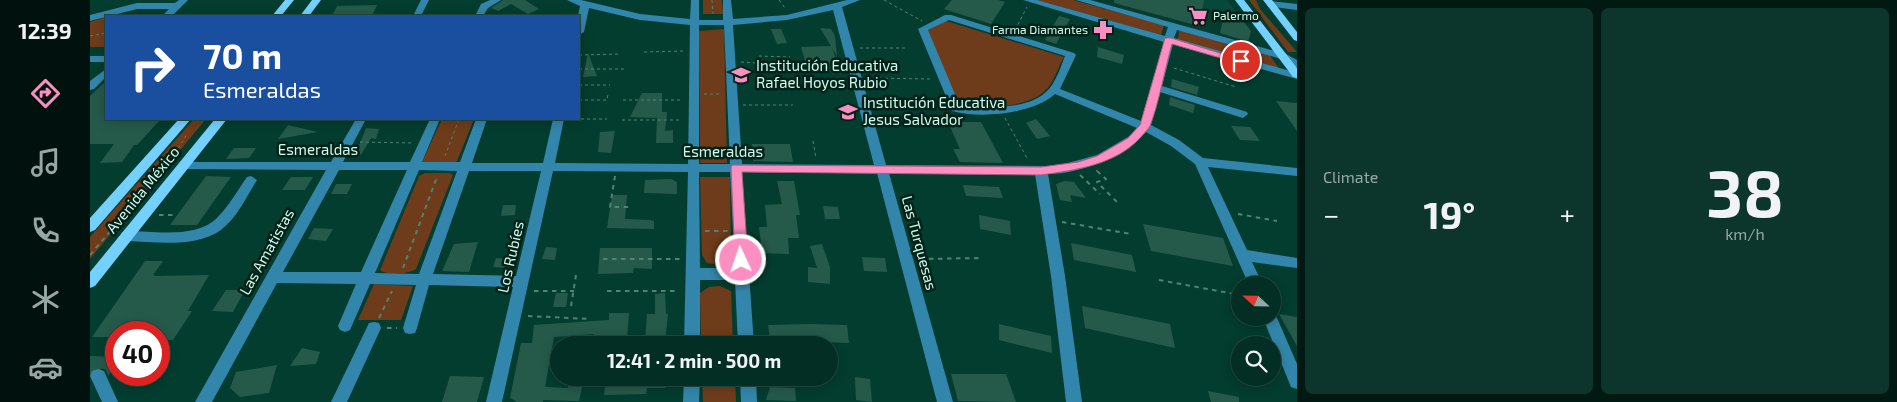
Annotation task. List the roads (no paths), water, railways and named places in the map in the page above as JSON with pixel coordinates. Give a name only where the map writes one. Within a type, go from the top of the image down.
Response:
[{"type":"main road","points":[[277,15],[290,0]]},
{"type":"main road","points":[[305,15],[317,0]]},
{"type":"main road","points":[[1239,0],[1297,76]]},
{"type":"main road","points":[[1268,2],[1297,38]]},
{"type":"main road","name":"Avenida México","points":[[90,282],[220,120]]},
{"type":"main road","name":"Avenida México","points":[[90,227],[188,124]]},
{"type":"street","points":[[418,15],[425,0]]},
{"type":"street","points":[[480,14],[484,6],[497,0]]},
{"type":"street","points":[[571,0],[585,5],[644,17],[695,22],[728,22],[791,16],[856,0]]},
{"type":"street","points":[[692,336],[695,0]]},
{"type":"street","points":[[727,0],[745,336]]},
{"type":"street","points":[[1082,0],[1282,56],[1297,64]]},
{"type":"street","points":[[1029,1],[1297,76]]},
{"type":"street","points":[[1268,2],[1297,7]]},
{"type":"street","points":[[168,15],[181,3]]},
{"type":"street","points":[[90,18],[136,6],[181,3]]},
{"type":"street","points":[[580,28],[585,5]]},
{"type":"street","name":"Las Turquesas","points":[[837,6],[945,402]]},
{"type":"street","points":[[948,17],[1071,55],[1054,90],[1028,105],[1001,110],[956,109],[923,29],[948,17]]},
{"type":"street","points":[[1145,126],[1154,88],[1173,26]]},
{"type":"street","points":[[90,59],[105,59]]},
{"type":"street","points":[[90,87],[105,73]]},
{"type":"street","points":[[1154,88],[1243,114]]},
{"type":"street","points":[[1054,90],[1145,126],[1175,143],[1200,162],[1252,276]]},
{"type":"street","name":"Las Amatistas","points":[[203,402],[360,120]]},
{"type":"street","points":[[345,326],[435,120]]},
{"type":"street","points":[[410,328],[424,280],[482,120]]},
{"type":"street","name":"Los Rubíes","points":[[494,402],[559,120]]},
{"type":"street","name":"Esmeraldas","points":[[184,165],[1038,171],[1087,163],[1117,150],[1132,140],[1145,126]]},
{"type":"street","points":[[1200,162],[1297,172]]},
{"type":"street","points":[[1038,171],[1049,220],[1074,402]]},
{"type":"street","points":[[127,236],[193,235],[211,231],[219,225],[251,180]]},
{"type":"street","points":[[1244,255],[1297,263]]},
{"type":"street","points":[[693,274],[742,274]]},
{"type":"street","points":[[272,277],[399,279],[520,286]]},
{"type":"street","points":[[1274,326],[1296,377]]},
{"type":"street","points":[[338,402],[374,328]]},
{"type":"street","points":[[98,376],[110,402]]},
{"type":"street","points":[[692,386],[692,402]]},
{"type":"street","points":[[748,386],[749,402]]},
{"type":"tunnel","points":[[90,359],[98,376]]},
{"type":"place","name":"Palermo","points":[[1198,16]]},
{"type":"place","name":"Farma Diamantes","points":[[1103,30]]},
{"type":"place","name":"Institución Educativa Rafael Hoyos Rubio","points":[[741,75]]},
{"type":"place","name":"Institución Educativa Jesus Salvador","points":[[848,112]]}]
